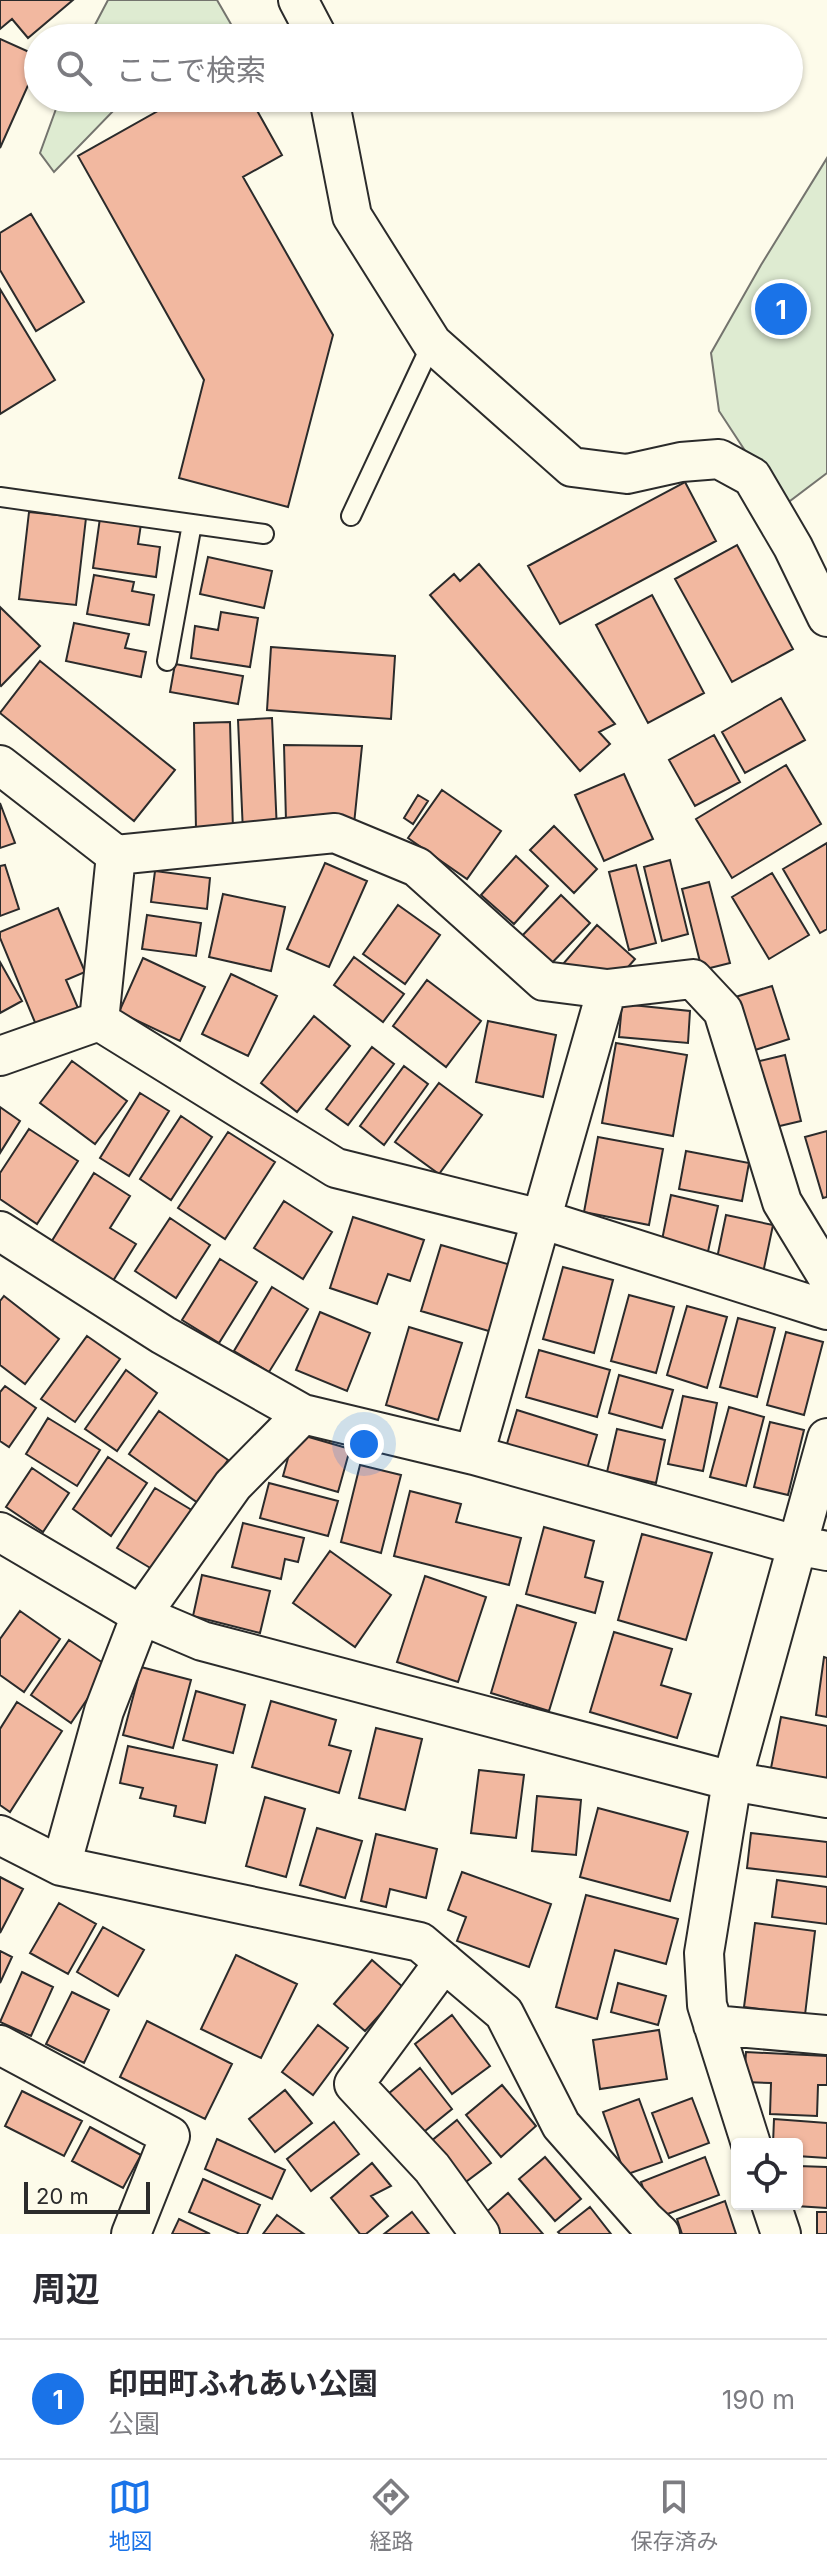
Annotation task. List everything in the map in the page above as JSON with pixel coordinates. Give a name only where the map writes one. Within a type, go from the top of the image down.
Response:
[{"type":"street","points":[[298,0],[311,24]]},
{"type":"street","points":[[332,112],[352,216],[432,343],[572,467],[627,474],[681,462],[719,459],[752,477],[793,547],[827,617]]},
{"type":"street","points":[[0,765],[116,855],[335,833],[417,867],[544,981],[607,989],[693,979],[723,1011],[782,1202],[827,1276]]},
{"type":"street","points":[[99,1021],[116,855]]},
{"type":"street","points":[[474,1455],[607,989]]},
{"type":"street","points":[[0,1056],[99,1021]]},
{"type":"street","points":[[99,1021],[336,1168],[541,1219],[827,1310]]},
{"type":"street","points":[[0,1231],[163,1335],[303,1414],[474,1455],[812,1548]]},
{"type":"street","points":[[61,1866],[104,1711],[141,1615],[233,1485],[303,1414]]},
{"type":"street","points":[[749,2138],[707,2005],[704,1953],[732,1781],[812,1548],[827,1438]]},
{"type":"street","points":[[0,1532],[141,1615],[202,1641],[732,1781],[827,1798]]},
{"type":"street","points":[[0,1835],[61,1866],[420,1942],[504,2013],[561,2125],[660,2234]]},
{"type":"street","points":[[444,1962],[354,2084],[432,2168],[480,2234]]},
{"type":"street","points":[[713,2025],[827,2035]]},
{"type":"street","points":[[0,2045],[170,2136],[131,2234]]},
{"type":"street","points":[[773,2210],[781,2234]]},
{"type":"lane","points":[[351,516],[432,343]]},
{"type":"lane","points":[[0,497],[264,534]]},
{"type":"lane","points":[[167,661],[192,524]]},
{"type":"green space","points":[[108,0],[217,0],[231,24],[95,24]]},
{"type":"green space","points":[[55,112],[112,112],[54,172],[40,153]]},
{"type":"green space","points":[[827,158],[827,473],[782,507],[719,411],[711,353]]},
{"type":"building","points":[[0,0],[73,0],[45,24],[24,24],[24,33],[12,19],[0,29]]},
{"type":"building","points":[[0,39],[24,50],[24,94],[0,148]]},
{"type":"building","points":[[156,112],[258,112],[282,155],[243,177],[333,335],[288,507],[179,478],[204,380],[78,156]]},
{"type":"building","points":[[31,214],[84,302],[36,331],[0,270],[0,233]]},
{"type":"building","points":[[0,289],[55,380],[0,414]]},
{"type":"building","points":[[685,482],[716,541],[560,624],[528,566]]},
{"type":"building","points":[[29,512],[86,518],[76,605],[19,599]]},
{"type":"building","points":[[100,518],[141,524],[138,544],[160,547],[156,577],[93,568]]},
{"type":"building","points":[[737,545],[793,649],[732,682],[675,579]]},
{"type":"building","points":[[208,557],[272,571],[264,608],[200,594]]},
{"type":"building","points":[[479,564],[615,724],[599,732],[610,744],[580,771],[430,595],[454,574],[460,581]]},
{"type":"building","points":[[94,575],[134,582],[132,591],[154,595],[149,625],[87,614]]},
{"type":"building","points":[[652,595],[704,693],[648,723],[596,625]]},
{"type":"building","points":[[0,607],[40,646],[1,686],[0,685]]},
{"type":"building","points":[[221,612],[258,618],[250,667],[191,658],[195,626],[218,630]]},
{"type":"building","points":[[74,623],[129,634],[125,648],[146,652],[141,677],[66,661]]},
{"type":"building","points":[[271,647],[395,656],[391,719],[267,710]]},
{"type":"building","points":[[40,661],[175,770],[134,821],[0,713]]},
{"type":"building","points":[[175,664],[243,676],[238,704],[170,692]]},
{"type":"building","points":[[781,698],[805,740],[745,773],[722,732]]},
{"type":"building","points":[[272,718],[277,831],[243,832],[238,720]]},
{"type":"building","points":[[230,722],[233,830],[196,830],[194,723]]},
{"type":"building","points":[[714,735],[740,782],[695,806],[669,760]]},
{"type":"building","points":[[284,745],[362,746],[354,824],[286,821]]},
{"type":"building","points":[[786,765],[821,824],[732,878],[696,819]]},
{"type":"building","points":[[624,774],[653,839],[604,861],[575,795]]},
{"type":"building","points":[[442,790],[501,831],[467,879],[408,838]]},
{"type":"building","points":[[418,795],[428,801],[413,824],[404,818]]},
{"type":"building","points":[[0,803],[15,843],[0,848]]},
{"type":"building","points":[[554,826],[597,869],[574,893],[530,850]]},
{"type":"building","points":[[827,843],[827,929],[820,933],[783,869]]},
{"type":"building","points":[[516,856],[548,886],[514,924],[481,895]]},
{"type":"building","points":[[670,860],[688,934],[662,941],[644,867]]},
{"type":"building","points":[[325,863],[367,881],[329,967],[287,949]]},
{"type":"building","points":[[5,865],[19,909],[0,916],[0,866]]},
{"type":"building","points":[[636,865],[656,943],[629,950],[609,872]]},
{"type":"building","points":[[155,871],[210,878],[207,909],[151,902]]},
{"type":"building","points":[[772,873],[809,935],[769,959],[732,897]]},
{"type":"building","points":[[709,882],[730,963],[702,970],[682,889]]},
{"type":"building","points":[[223,894],[285,907],[271,971],[209,957]]},
{"type":"building","points":[[561,895],[590,923],[549,966],[520,938]]},
{"type":"building","points":[[398,905],[440,935],[405,984],[363,954]]},
{"type":"building","points":[[58,908],[85,972],[66,980],[81,1015],[39,1032],[0,932]]},
{"type":"building","points":[[147,915],[201,923],[196,956],[142,949]]},
{"type":"building","points":[[597,925],[635,959],[622,974],[563,964]]},
{"type":"building","points":[[354,957],[404,994],[383,1022],[334,985]]},
{"type":"building","points":[[143,958],[205,987],[180,1041],[119,1012]]},
{"type":"building","points":[[0,962],[22,1001],[0,1013]]},
{"type":"building","points":[[231,974],[277,996],[248,1056],[202,1034]]},
{"type":"building","points":[[427,980],[481,1021],[446,1067],[393,1026]]},
{"type":"building","points":[[772,986],[789,1039],[749,1052],[732,998]]},
{"type":"building","points":[[622,1004],[690,1011],[688,1043],[619,1037]]},
{"type":"building","points":[[314,1016],[350,1046],[297,1112],[261,1083]]},
{"type":"building","points":[[488,1021],[556,1035],[543,1097],[476,1082]]},
{"type":"building","points":[[616,1043],[687,1055],[673,1136],[602,1123]]},
{"type":"building","points":[[372,1047],[394,1064],[348,1125],[326,1109]]},
{"type":"building","points":[[785,1055],[801,1121],[767,1129],[751,1063]]},
{"type":"building","points":[[72,1061],[127,1101],[95,1144],[40,1103]]},
{"type":"building","points":[[404,1066],[428,1084],[384,1145],[360,1126]]},
{"type":"building","points":[[439,1083],[482,1115],[439,1174],[395,1142]]},
{"type":"building","points":[[140,1093],[169,1111],[129,1176],[100,1158]]},
{"type":"building","points":[[0,1107],[20,1121],[0,1153]]},
{"type":"building","points":[[181,1116],[212,1137],[171,1200],[140,1179]]},
{"type":"building","points":[[29,1129],[78,1161],[37,1224],[0,1199],[0,1173]]},
{"type":"building","points":[[827,1131],[827,1197],[823,1198],[805,1137]]},
{"type":"building","points":[[228,1132],[275,1162],[225,1239],[178,1208]]},
{"type":"building","points":[[598,1137],[663,1149],[649,1225],[584,1212]]},
{"type":"building","points":[[686,1151],[749,1163],[742,1201],[679,1189]]},
{"type":"building","points":[[94,1173],[130,1196],[110,1228],[136,1244],[111,1284],[50,1244]]},
{"type":"building","points":[[671,1195],[718,1206],[707,1256],[661,1245]]},
{"type":"building","points":[[284,1201],[332,1232],[303,1279],[254,1248]]},
{"type":"building","points":[[726,1215],[773,1225],[763,1273],[716,1263]]},
{"type":"building","points":[[353,1217],[424,1240],[410,1281],[388,1274],[377,1304],[330,1288]]},
{"type":"building","points":[[170,1218],[210,1245],[176,1298],[135,1271]]},
{"type":"building","points":[[441,1245],[511,1265],[492,1332],[421,1311]]},
{"type":"building","points":[[220,1259],[257,1282],[219,1343],[182,1320]]},
{"type":"building","points":[[563,1267],[613,1280],[594,1353],[543,1339]]},
{"type":"building","points":[[272,1287],[308,1309],[269,1372],[234,1351]]},
{"type":"building","points":[[629,1295],[674,1307],[656,1373],[611,1361]]},
{"type":"building","points":[[4,1296],[59,1339],[25,1384],[0,1365],[0,1301]]},
{"type":"building","points":[[687,1306],[727,1317],[707,1388],[667,1375]]},
{"type":"building","points":[[320,1312],[370,1333],[347,1391],[296,1370]]},
{"type":"building","points":[[738,1318],[775,1328],[757,1397],[720,1387]]},
{"type":"building","points":[[409,1327],[462,1343],[438,1420],[386,1405]]},
{"type":"building","points":[[786,1332],[823,1342],[804,1415],[767,1405]]},
{"type":"building","points":[[87,1336],[120,1359],[75,1422],[41,1399]]},
{"type":"building","points":[[539,1350],[610,1370],[597,1417],[526,1397]]},
{"type":"building","points":[[126,1370],[157,1393],[117,1451],[85,1429]]},
{"type":"building","points":[[619,1375],[673,1390],[662,1428],[609,1413]]},
{"type":"building","points":[[5,1386],[36,1408],[9,1447],[0,1441],[0,1392]]},
{"type":"building","points":[[683,1396],[717,1403],[703,1471],[668,1464]]},
{"type":"building","points":[[729,1407],[764,1417],[746,1486],[710,1477]]},
{"type":"building","points":[[517,1410],[597,1435],[586,1472],[506,1447]]},
{"type":"building","points":[[159,1411],[228,1460],[198,1503],[129,1454]]},
{"type":"building","points":[[48,1418],[100,1450],[77,1486],[26,1454]]},
{"type":"building","points":[[770,1422],[804,1430],[788,1495],[754,1487]]},
{"type":"building","points":[[617,1429],[665,1440],[656,1483],[607,1472]]},
{"type":"building","points":[[295,1433],[350,1449],[338,1492],[283,1476]]},
{"type":"building","points":[[108,1457],[147,1483],[111,1536],[73,1509]]},
{"type":"building","points":[[360,1465],[401,1475],[381,1553],[341,1542]]},
{"type":"building","points":[[32,1468],[69,1493],[43,1532],[6,1507]]},
{"type":"building","points":[[269,1483],[338,1501],[328,1536],[260,1518]]},
{"type":"building","points":[[155,1488],[195,1512],[157,1572],[117,1548]]},
{"type":"building","points":[[410,1491],[461,1504],[456,1522],[521,1538],[509,1585],[394,1556]]},
{"type":"building","points":[[243,1523],[304,1538],[298,1562],[285,1559],[281,1579],[232,1567]]},
{"type":"building","points":[[544,1527],[594,1541],[585,1577],[603,1582],[595,1613],[526,1594]]},
{"type":"building","points":[[642,1534],[712,1553],[686,1640],[618,1620]]},
{"type":"building","points":[[330,1551],[391,1595],[355,1647],[293,1603]]},
{"type":"building","points":[[202,1575],[270,1591],[260,1633],[193,1616]]},
{"type":"building","points":[[425,1576],[486,1597],[458,1682],[397,1662]]},
{"type":"building","points":[[517,1605],[576,1623],[549,1711],[491,1693]]},
{"type":"building","points":[[20,1611],[60,1639],[24,1692],[0,1675],[0,1639]]},
{"type":"building","points":[[614,1632],[672,1649],[661,1685],[691,1694],[677,1738],[590,1712]]},
{"type":"building","points":[[69,1640],[109,1667],[71,1723],[31,1695]]},
{"type":"building","points":[[824,1657],[827,1658],[827,1717],[816,1715]]},
{"type":"building","points":[[141,1667],[191,1680],[173,1748],[123,1735]]},
{"type":"building","points":[[196,1691],[245,1705],[233,1753],[183,1740]]},
{"type":"building","points":[[271,1701],[336,1720],[329,1745],[351,1751],[339,1793],[252,1767]]},
{"type":"building","points":[[17,1702],[62,1731],[10,1812],[0,1805],[0,1729]]},
{"type":"building","points":[[781,1717],[827,1726],[827,1779],[771,1768]]},
{"type":"building","points":[[376,1728],[422,1739],[405,1810],[359,1798]]},
{"type":"building","points":[[128,1746],[217,1765],[205,1823],[174,1816],[176,1806],[140,1798],[143,1788],[120,1783]]},
{"type":"building","points":[[479,1770],[524,1775],[516,1838],[471,1833]]},
{"type":"building","points":[[537,1796],[581,1800],[576,1855],[532,1851]]},
{"type":"building","points":[[265,1797],[305,1809],[286,1877],[246,1866]]},
{"type":"building","points":[[598,1808],[688,1832],[670,1901],[580,1877]]},
{"type":"building","points":[[317,1828],[362,1841],[345,1898],[300,1885]]},
{"type":"building","points":[[751,1833],[827,1842],[827,1877],[747,1868]]},
{"type":"building","points":[[376,1834],[437,1849],[426,1898],[390,1889],[386,1907],[361,1901]]},
{"type":"building","points":[[462,1872],[551,1904],[529,1967],[457,1941],[466,1917],[448,1910]]},
{"type":"building","points":[[0,1877],[23,1889],[0,1933]]},
{"type":"building","points":[[777,1880],[827,1887],[827,1924],[772,1917]]},
{"type":"building","points":[[586,1895],[678,1919],[666,1964],[615,1950],[597,2019],[556,2007]]},
{"type":"building","points":[[59,1903],[96,1924],[68,1974],[30,1953]]},
{"type":"building","points":[[755,1923],[815,1931],[805,2015],[744,2007]]},
{"type":"building","points":[[103,1927],[144,1950],[118,1996],[77,1972]]},
{"type":"building","points":[[0,1951],[12,1957],[0,1983]]},
{"type":"building","points":[[236,1955],[297,1984],[261,2058],[201,2029]]},
{"type":"building","points":[[372,1960],[404,1988],[365,2031],[334,2004]]},
{"type":"building","points":[[22,1972],[53,1987],[31,2036],[0,2022]]},
{"type":"building","points":[[618,1983],[666,1996],[658,2025],[611,2012]]},
{"type":"building","points":[[72,1992],[109,2010],[84,2063],[46,2044]]},
{"type":"building","points":[[452,2015],[490,2066],[452,2094],[415,2044]]},
{"type":"building","points":[[147,2021],[232,2064],[205,2119],[120,2077]]},
{"type":"building","points":[[318,2025],[348,2048],[313,2095],[282,2072]]},
{"type":"building","points":[[659,2030],[667,2079],[600,2089],[593,2040]]},
{"type":"building","points":[[746,2052],[827,2056],[827,2085],[818,2085],[817,2116],[770,2114],[771,2083],[744,2082]]},
{"type":"building","points":[[420,2068],[452,2109],[420,2135],[388,2094]]},
{"type":"building","points":[[502,2085],[536,2126],[501,2157],[466,2115]]},
{"type":"building","points":[[285,2090],[312,2123],[275,2152],[249,2119]]},
{"type":"building","points":[[22,2091],[82,2121],[64,2156],[5,2126]]},
{"type":"building","points":[[692,2098],[709,2143],[669,2158],[652,2113]]},
{"type":"building","points":[[639,2099],[662,2162],[625,2175],[603,2112]]},
{"type":"building","points":[[774,2119],[827,2123],[827,2158],[803,2156],[803,2138],[773,2138]]},
{"type":"building","points":[[457,2120],[491,2163],[463,2184],[430,2142]]},
{"type":"building","points":[[334,2122],[359,2154],[311,2191],[287,2159]]},
{"type":"building","points":[[90,2127],[141,2155],[123,2188],[72,2161]]},
{"type":"building","points":[[217,2139],[285,2170],[272,2199],[205,2169]]},
{"type":"building","points":[[545,2157],[581,2199],[555,2221],[519,2179]]},
{"type":"building","points":[[705,2157],[719,2195],[654,2219],[641,2182]]},
{"type":"building","points":[[372,2163],[391,2186],[371,2196],[388,2216],[366,2234],[360,2234],[331,2198]]},
{"type":"building","points":[[803,2166],[827,2167],[827,2208],[803,2206]]},
{"type":"building","points":[[203,2179],[260,2205],[247,2234],[240,2234],[189,2212]]},
{"type":"building","points":[[508,2193],[543,2234],[499,2234],[483,2215]]},
{"type":"building","points":[[725,2201],[736,2234],[682,2234],[677,2219]]},
{"type":"building","points":[[590,2207],[611,2234],[558,2232]]},
{"type":"building","points":[[412,2212],[429,2234],[384,2234]]},
{"type":"building","points":[[817,2212],[827,2212],[827,2234],[817,2234]]},
{"type":"building","points":[[277,2215],[304,2234],[263,2234]]},
{"type":"building","points":[[179,2219],[210,2234],[172,2234]]},
{"type":"place","name":"印田町ふれあい公園","points":[[781,309]]}]
